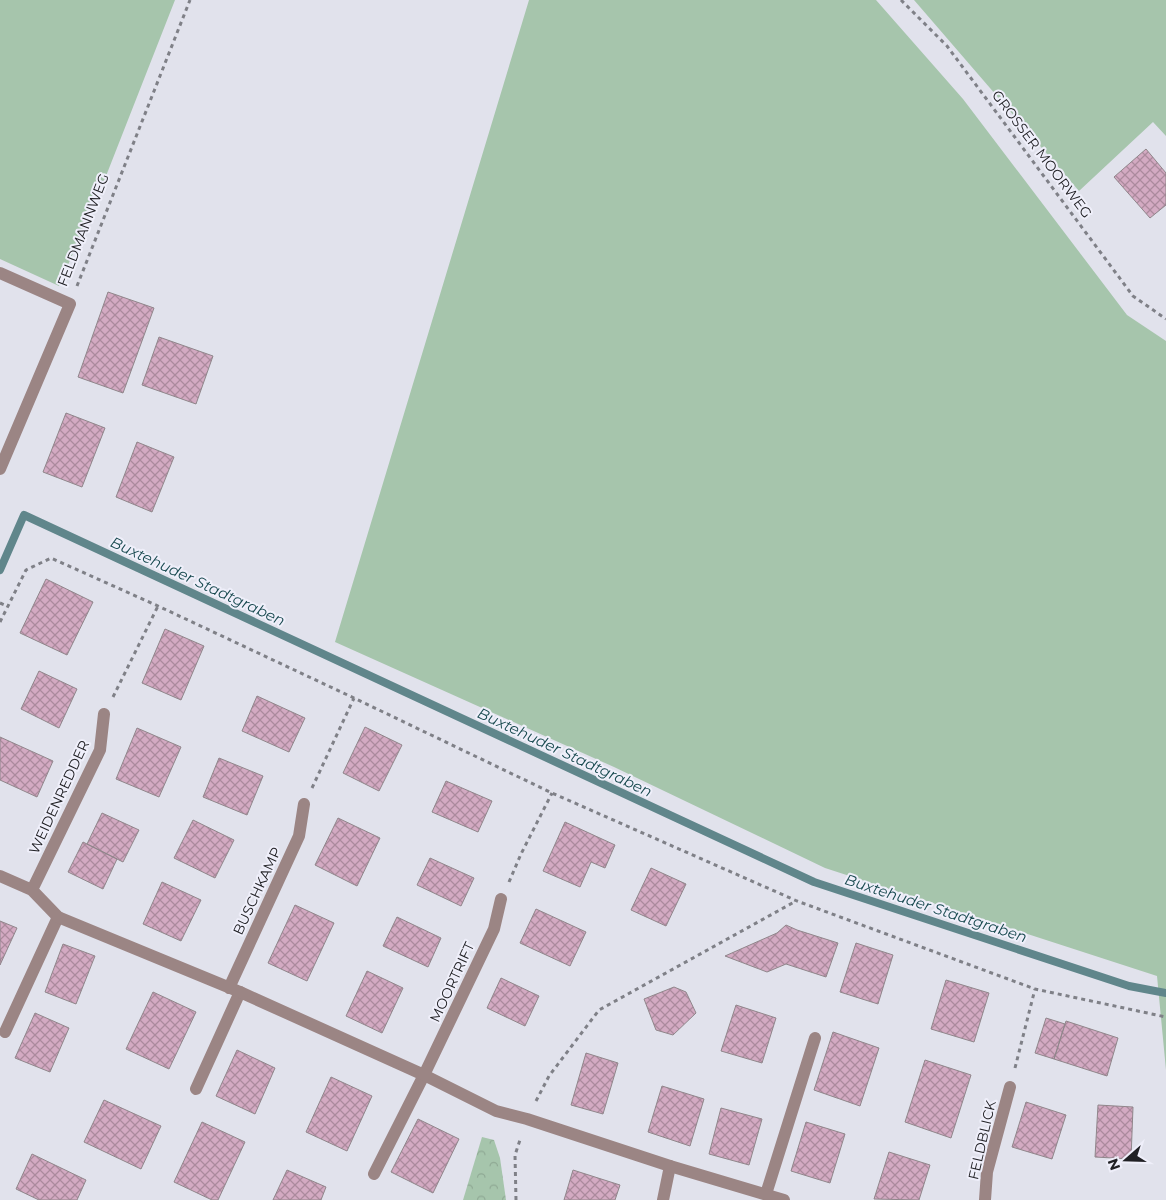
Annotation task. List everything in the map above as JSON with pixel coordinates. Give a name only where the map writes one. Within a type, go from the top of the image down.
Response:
[{"type":"street","points":[[0,273],[70,304]]},
{"type":"street","name":"FELDMANNWEG","points":[[0,469],[70,304]]},
{"type":"street","name":"WEIDENREDDER","points":[[32,890],[100,750],[104,714]]},
{"type":"street","name":"BUSCHKAMP","points":[[196,1089],[234,990],[299,836],[304,804]]},
{"type":"street","points":[[0,876],[32,890],[58,917],[234,990],[424,1075],[496,1111],[527,1119],[670,1166],[784,1200]]},
{"type":"street","name":"MOORTRIFT","points":[[374,1174],[494,929],[501,899]]},
{"type":"street","points":[[5,1032],[58,917]]},
{"type":"street","points":[[766,1194],[815,1038]]},
{"type":"street","name":"FELDBLICK","points":[[985,1200],[987,1172],[1010,1087]]},
{"type":"street","points":[[662,1200],[670,1166]]},
{"type":"path","name":"FELDMANNWEG","points":[[70,304],[190,0]]},
{"type":"path","name":"GROSSER MOORWEG","points":[[901,0],[947,46],[1133,296],[1166,319]]},
{"type":"path","points":[[0,622],[26,570],[51,558],[158,606],[552,793],[797,901],[1035,989],[1166,1017]]},
{"type":"path","points":[[0,603],[7,606]]},
{"type":"path","points":[[104,714],[158,606]]},
{"type":"path","points":[[304,804],[354,698]]},
{"type":"path","points":[[501,899],[552,793]]},
{"type":"path","points":[[516,1200],[515,1155],[527,1119],[549,1076],[599,1010],[797,901]]},
{"type":"path","points":[[1010,1087],[1035,989]]},
{"type":"green space","points":[[0,0],[175,0],[106,176],[59,286],[0,259]]},
{"type":"green space","points":[[529,0],[876,0],[963,99],[1127,315],[1166,341],[1166,1070],[1157,976],[825,868],[614,767],[335,642]]},
{"type":"green space","points":[[914,0],[1166,0],[1166,136],[1153,122],[1079,191]]},
{"type":"green space","points":[[482,1137],[494,1140],[500,1158],[506,1200],[463,1200]]},
{"type":"building","points":[[1146,149],[1166,173],[1166,205],[1150,218],[1114,177]]},
{"type":"building","points":[[108,292],[154,308],[123,393],[78,377]]},
{"type":"building","points":[[159,337],[213,356],[196,404],[142,385]]},
{"type":"building","points":[[66,413],[105,428],[82,487],[43,472]]},
{"type":"building","points":[[137,442],[174,457],[152,512],[116,497]]},
{"type":"building","points":[[46,579],[93,602],[67,655],[20,633]]},
{"type":"building","points":[[165,629],[204,646],[181,700],[142,683]]},
{"type":"building","points":[[39,671],[77,689],[59,728],[21,709]]},
{"type":"building","points":[[257,696],[305,718],[289,752],[242,731]]},
{"type":"building","points":[[365,727],[402,745],[379,791],[343,773]]},
{"type":"building","points":[[137,728],[181,747],[159,797],[116,779]]},
{"type":"building","points":[[0,737],[53,761],[37,797],[0,780]]},
{"type":"building","points":[[219,758],[263,776],[247,815],[203,797]]},
{"type":"building","points":[[446,781],[492,801],[478,832],[432,812]]},
{"type":"building","points":[[102,813],[139,830],[123,862],[87,844]]},
{"type":"building","points":[[338,818],[380,838],[357,886],[315,865]]},
{"type":"building","points":[[193,820],[234,840],[215,878],[174,858]]},
{"type":"building","points":[[565,822],[615,845],[605,868],[591,862],[580,887],[543,871]]},
{"type":"building","points":[[83,842],[117,859],[103,889],[68,872]]},
{"type":"building","points":[[430,858],[474,878],[461,906],[417,885]]},
{"type":"building","points":[[651,868],[686,884],[666,926],[631,910]]},
{"type":"building","points":[[162,882],[201,900],[181,941],[143,924]]},
{"type":"building","points":[[295,905],[334,923],[307,981],[268,963]]},
{"type":"building","points":[[536,909],[586,932],[570,966],[520,943]]},
{"type":"building","points":[[397,917],[441,938],[428,967],[383,946]]},
{"type":"building","points":[[0,921],[17,928],[0,965]]},
{"type":"building","points":[[786,925],[838,943],[826,977],[786,964],[767,972],[725,956],[777,933]]},
{"type":"building","points":[[856,943],[893,955],[878,1004],[840,992]]},
{"type":"building","points":[[63,944],[95,956],[76,1004],[45,992]]},
{"type":"building","points":[[367,971],[403,988],[382,1033],[346,1016]]},
{"type":"building","points":[[501,978],[539,996],[525,1026],[487,1008]]},
{"type":"building","points":[[946,980],[989,993],[974,1042],[931,1029]]},
{"type":"building","points":[[674,987],[686,992],[696,1013],[673,1035],[656,1030],[644,999]]},
{"type":"building","points":[[153,992],[196,1012],[169,1069],[126,1049]]},
{"type":"building","points":[[736,1005],[776,1018],[762,1063],[721,1051]]},
{"type":"building","points":[[35,1013],[69,1028],[50,1072],[15,1058]]},
{"type":"building","points":[[1046,1018],[1065,1024],[1054,1059],[1035,1053]]},
{"type":"building","points":[[1066,1021],[1118,1038],[1107,1076],[1054,1059]]},
{"type":"building","points":[[833,1032],[879,1048],[860,1106],[814,1090]]},
{"type":"building","points":[[237,1050],[275,1068],[255,1114],[216,1096]]},
{"type":"building","points":[[586,1053],[618,1063],[603,1114],[571,1105]]},
{"type":"building","points":[[925,1060],[971,1075],[951,1138],[905,1122]]},
{"type":"building","points":[[331,1077],[372,1096],[347,1151],[306,1132]]},
{"type":"building","points":[[662,1086],[704,1099],[690,1146],[648,1132]]},
{"type":"building","points":[[104,1100],[161,1126],[141,1169],[84,1142]]},
{"type":"building","points":[[1026,1102],[1066,1115],[1052,1159],[1012,1147]]},
{"type":"building","points":[[1098,1105],[1133,1107],[1131,1159],[1095,1157]]},
{"type":"building","points":[[721,1108],[762,1119],[749,1165],[709,1154]]},
{"type":"building","points":[[418,1119],[459,1139],[433,1193],[391,1172]]},
{"type":"building","points":[[202,1122],[245,1142],[218,1200],[212,1200],[174,1182]]},
{"type":"building","points":[[806,1122],[845,1134],[830,1183],[791,1171]]},
{"type":"building","points":[[889,1152],[930,1165],[919,1200],[874,1199]]},
{"type":"building","points":[[32,1154],[86,1180],[77,1200],[39,1200],[16,1189]]},
{"type":"building","points":[[287,1170],[326,1187],[321,1200],[273,1200]]},
{"type":"building","points":[[573,1170],[620,1185],[615,1200],[564,1200]]},
{"type":"waterway","name":"Buxtehuder Stadtgraben","points":[[0,570],[24,515],[814,882],[1129,986],[1166,993]]}]
